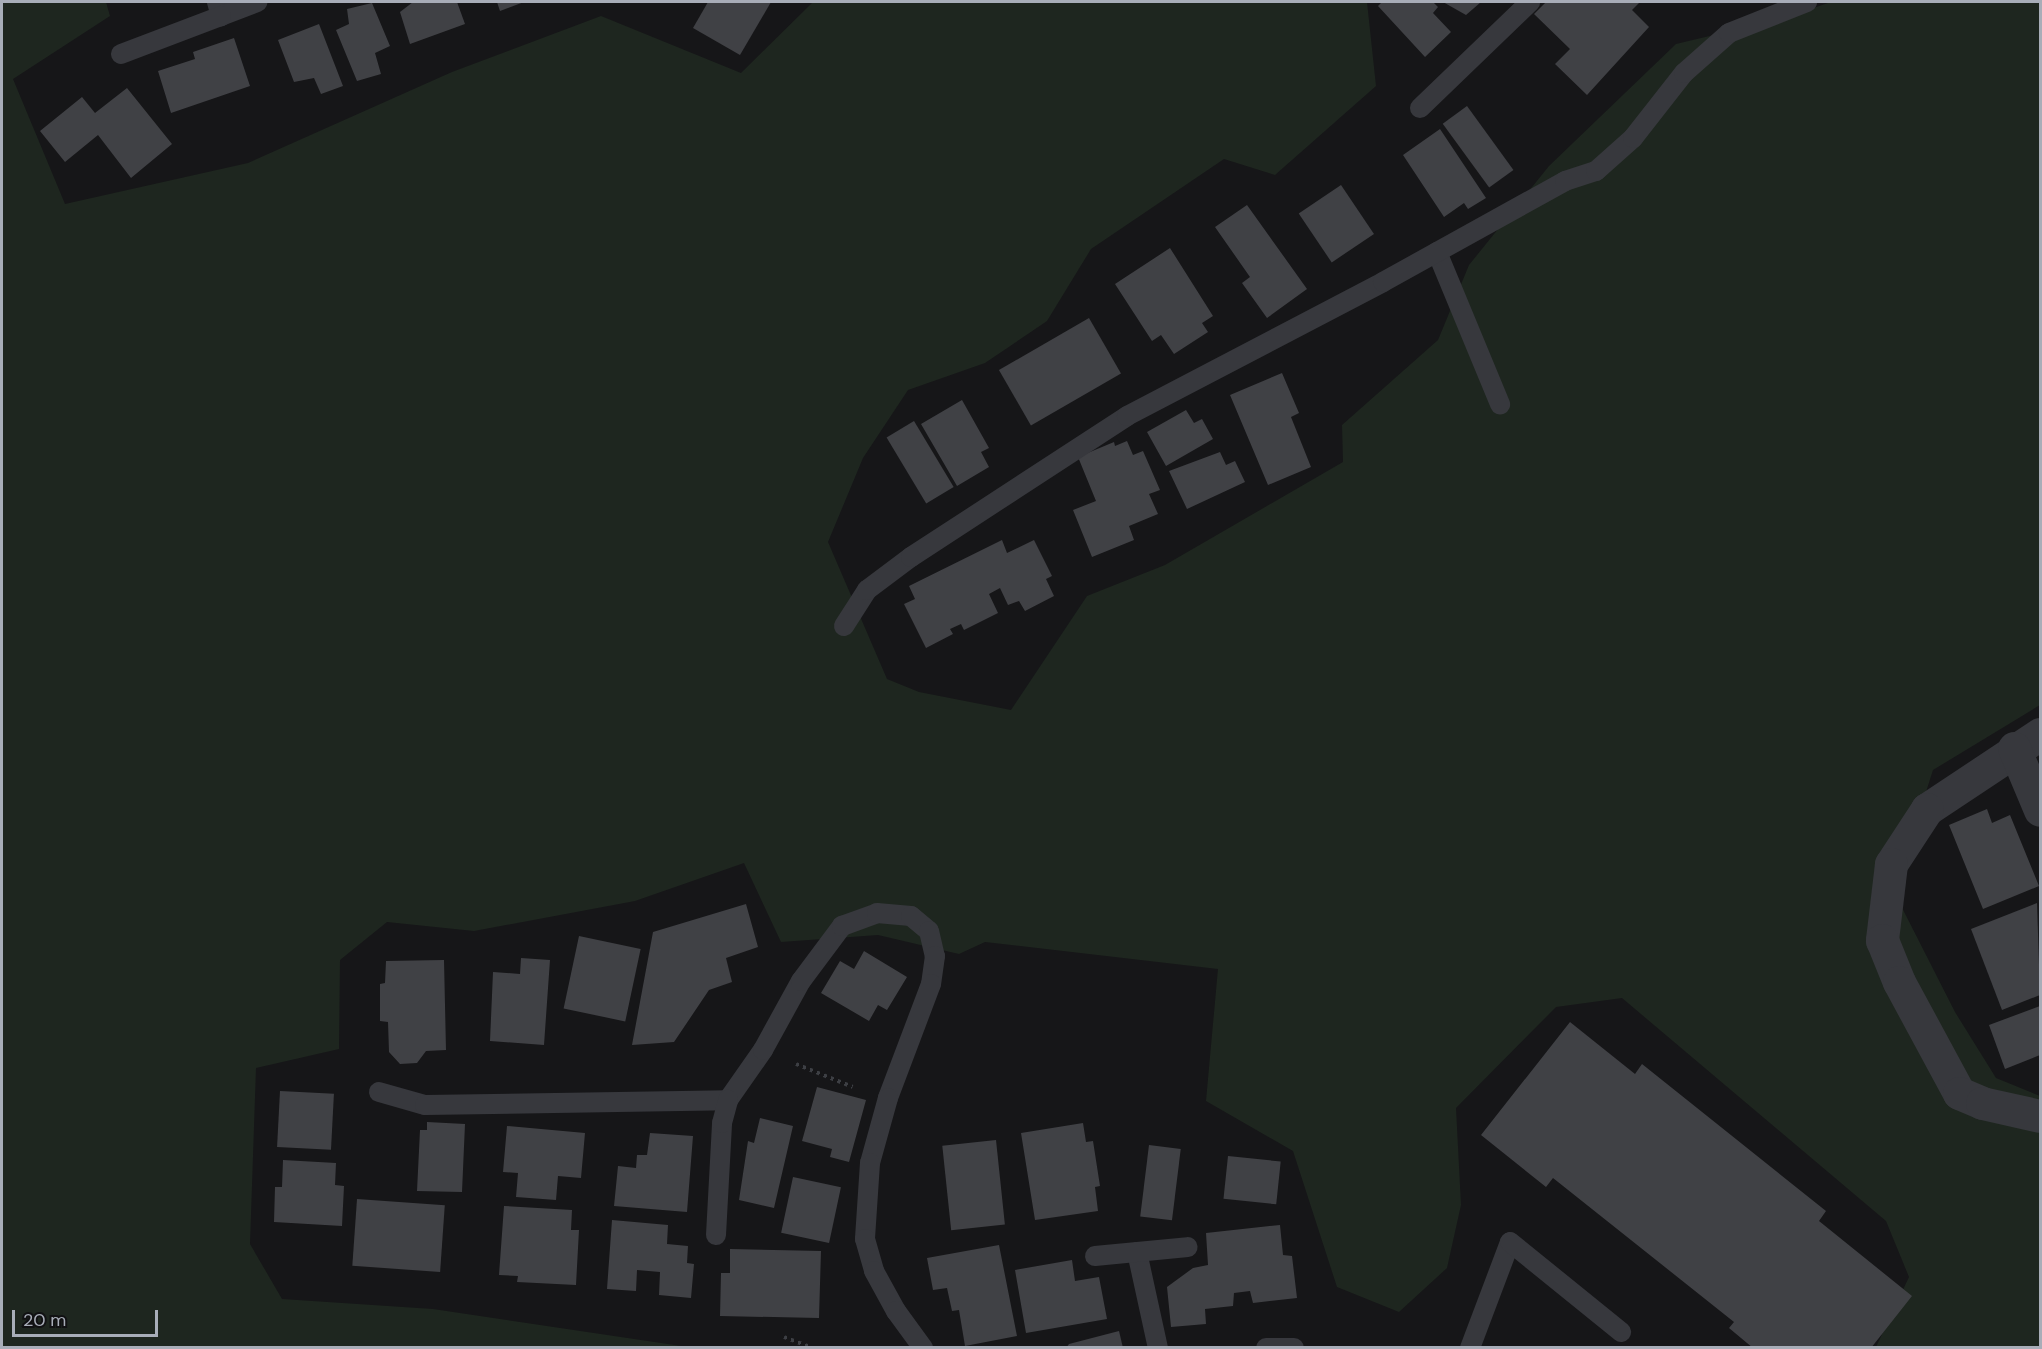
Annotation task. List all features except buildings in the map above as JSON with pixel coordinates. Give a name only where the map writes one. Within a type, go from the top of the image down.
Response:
[{"type":"street","points":[[2040,810],[2027,741],[1927,809],[1892,864],[1882,940],[1899,982],[1959,1093],[1982,1104],[2040,1116]]},
{"type":"lane","points":[[121,54],[219,9],[257,2]]},
{"type":"lane","points":[[1420,108],[1530,2]]},
{"type":"lane","points":[[844,626],[867,590],[911,557],[1127,416],[1437,252],[1565,181],[1596,171],[1633,138],[1684,73],[1729,33],[1807,2]]},
{"type":"lane","points":[[1437,252],[1500,404]]},
{"type":"lane","points":[[716,1235],[722,1123],[728,1100],[763,1050],[801,981],[842,926],[877,913],[911,916],[929,931],[935,956],[932,984],[888,1098],[870,1163],[864,1239],[874,1271],[896,1311],[923,1347]]},
{"type":"lane","points":[[379,1092],[425,1105],[728,1100]]},
{"type":"lane","points":[[1470,1347],[1510,1242],[1621,1332]]},
{"type":"lane","points":[[1095,1256],[1188,1247]]},
{"type":"lane","points":[[1137,1252],[1158,1347]]},
{"type":"lane","points":[[1266,1347],[1294,1347]]},
{"type":"path","points":[[763,1050],[835,1082],[888,1098]]},
{"type":"path","points":[[784,1337],[813,1347]]},
{"type":"shaded area","points":[[2,2],[106,2],[110,16],[13,79],[65,204],[248,163],[452,72],[601,16],[741,73],[813,2],[1367,2],[1376,86],[1275,175],[1224,159],[1091,249],[1047,321],[985,363],[908,390],[863,458],[828,542],[887,679],[919,692],[1011,710],[1087,596],[1165,565],[1343,462],[1342,425],[1438,340],[1469,265],[1549,166],[1676,44],[1781,19],[1831,2],[2040,2],[2040,705],[1933,770],[1894,892],[1955,1012],[1996,1078],[2040,1096],[2040,1347],[1876,1347],[1909,1277],[1886,1221],[1622,998],[1556,1007],[1456,1108],[1461,1205],[1447,1268],[1399,1312],[1337,1287],[1293,1151],[1206,1101],[1218,969],[985,942],[959,954],[878,935],[781,942],[744,863],[635,901],[474,931],[387,922],[340,960],[339,1049],[256,1068],[250,1244],[282,1299],[433,1309],[688,1347],[2,1348]]}]
